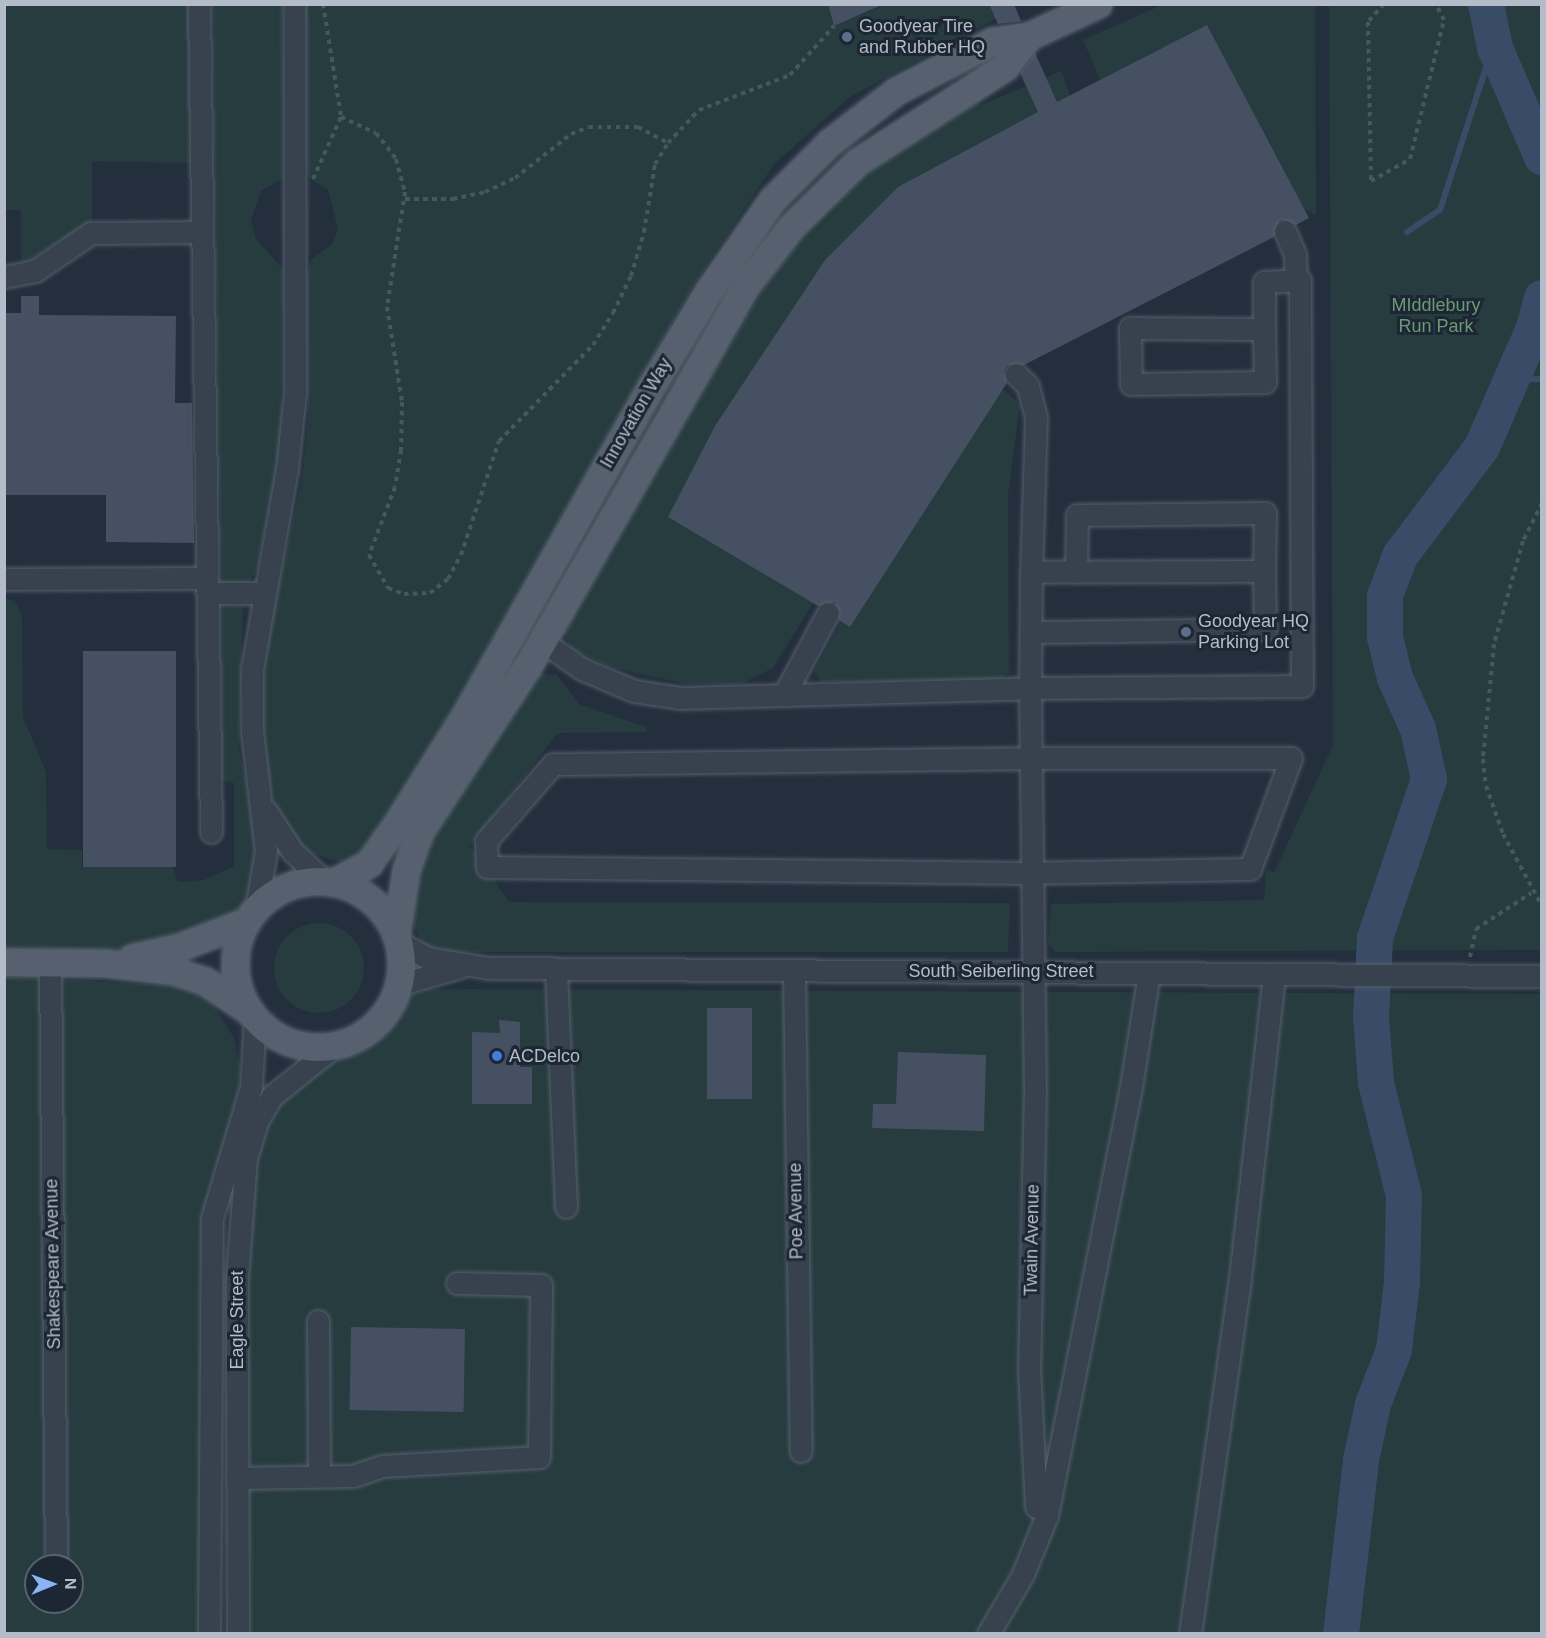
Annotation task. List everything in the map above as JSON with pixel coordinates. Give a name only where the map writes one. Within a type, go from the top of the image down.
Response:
[{"type":"main road","name":"Innovation Way","points":[[329,882],[369,863],[398,822],[467,712],[657,377],[709,290],[772,200],[829,143],[896,91],[993,41],[1029,36],[1098,4]]},
{"type":"main road","name":"Innovation Way","points":[[397,938],[406,870],[420,831],[542,641],[747,284],[792,226],[884,141],[1005,67],[1029,36]]},
{"type":"main road","points":[[4,962],[104,963],[198,977],[290,1042],[337,1044],[376,1023],[398,985],[397,938],[372,900],[329,882],[291,885],[251,915],[180,947],[104,963]]},
{"type":"main road","points":[[251,915],[235,968],[254,1016]]},
{"type":"street","points":[[199,4],[211,832]]},
{"type":"street","points":[[251,915],[266,868],[263,805],[250,687],[263,592],[294,418],[292,199],[294,4]]},
{"type":"street","points":[[1285,231],[1295,255],[1296,280]]},
{"type":"street","points":[[4,277],[35,271],[91,233],[202,232]]},
{"type":"street","points":[[542,641],[582,669],[634,691],[681,698],[1030,688],[1302,686],[1300,280],[1264,282],[1265,382],[1131,384],[1130,328],[1264,329]]},
{"type":"street","name":"Twain Avenue","points":[[1016,374],[1028,386],[1036,417],[1030,688],[1031,972],[1035,1088],[1029,1368],[1036,1507]]},
{"type":"street","points":[[1031,632],[1265,629],[1265,513],[1077,515],[1076,572]]},
{"type":"street","points":[[1031,573],[1264,571]]},
{"type":"street","points":[[4,579],[207,586],[263,592]]},
{"type":"street","points":[[784,695],[828,613]]},
{"type":"street","points":[[1030,758],[1292,758],[1250,870],[1031,873],[486,867],[486,841],[553,764],[1030,758]]},
{"type":"street","points":[[263,805],[284,841],[329,882]]},
{"type":"street","name":"South Seiberling Street","points":[[397,938],[428,958],[460,967],[794,972],[1149,972],[1542,976]]},
{"type":"street","name":"Shakespeare Avenue","points":[[50,962],[56,1554]]},
{"type":"street","name":"South Seiberling Street","points":[[398,985],[460,967]]},
{"type":"street","points":[[556,969],[566,1207]]},
{"type":"street","name":"Poe Avenue","points":[[794,972],[801,1451]]},
{"type":"street","points":[[988,1634],[1023,1574],[1047,1515],[1130,1093],[1149,972]]},
{"type":"street","points":[[1190,1634],[1240,1275],[1274,974]]},
{"type":"street","name":"Eagle Street","points":[[209,1634],[212,1218],[250,1087],[254,1016]]},
{"type":"street","name":"Eagle Street","points":[[238,1634],[238,1236],[248,1148],[272,1096],[337,1044]]},
{"type":"street","points":[[237,1478],[353,1476],[382,1466],[539,1457],[541,1285],[457,1283]]},
{"type":"street","points":[[318,1321],[319,1476]]},
{"type":"path","points":[[292,199],[319,173],[341,117],[324,4]]},
{"type":"path","points":[[1384,4],[1368,22],[1371,181],[1410,159],[1444,20],[1436,4]]},
{"type":"path","points":[[341,117],[376,134],[396,159],[405,199],[387,307],[402,402],[401,450],[395,487],[369,555],[388,588],[404,594],[430,593],[448,579],[461,555],[499,441],[592,345],[613,313],[631,276],[644,232],[655,164],[668,143],[699,110],[790,75],[834,26]]},
{"type":"path","points":[[405,199],[453,199],[485,192],[515,178],[571,134],[589,127],[638,127],[668,143]]},
{"type":"path","points":[[1542,503],[1523,541],[1494,644],[1484,728],[1486,786],[1531,893],[1542,906]]},
{"type":"path","points":[[1467,975],[1476,929],[1531,893]]},
{"type":"green space","points":[[828,4],[834,26],[884,5],[992,5],[999,17],[850,97],[775,163],[693,286],[408,795],[357,856],[343,863],[308,852],[297,845],[275,809],[265,757],[262,696],[268,631],[302,479],[308,419],[306,275],[312,259],[332,244],[338,229],[328,190],[308,177],[305,5]]},
{"type":"green space","points":[[4,5],[189,5],[191,163],[92,161],[92,222],[21,265],[21,210],[5,210]]},
{"type":"green space","points":[[212,5],[282,5],[282,178],[261,191],[251,220],[256,239],[283,269],[281,445],[257,570],[247,585],[221,585]]},
{"type":"green space","points":[[1162,5],[1315,5],[1316,215],[1304,209],[1207,25],[1100,80],[1083,40]]},
{"type":"green space","name":"MIddlebury Run Park","points":[[1329,5],[1541,5],[1541,950],[1055,952],[1048,943],[1051,904],[1264,900],[1266,868],[1274,873],[1333,745]]},
{"type":"green space","points":[[1061,71],[1070,95],[669,517],[813,603],[773,668],[741,684],[686,684],[609,667],[572,649],[563,633],[672,439],[770,278],[822,213],[883,156],[977,94],[981,105]]},
{"type":"green space","points":[[1004,390],[1020,404],[1008,495],[1009,673],[1000,679],[821,682],[814,671],[842,621],[996,394]]},
{"type":"green space","points":[[4,598],[15,601],[22,615],[23,717],[46,772],[47,849],[82,850],[82,867],[173,867],[178,882],[204,880],[234,866],[234,783],[222,780],[222,605],[243,606],[239,751],[259,839],[251,895],[237,914],[150,951],[5,954]]},
{"type":"green space","points":[[537,674],[557,675],[579,704],[646,727],[647,732],[558,733],[470,846],[509,902],[1010,903],[1008,952],[435,952],[421,943],[408,912],[421,842]]},
{"type":"green space","points":[[319,923],[336,926],[351,936],[361,951],[364,968],[361,985],[351,1000],[336,1010],[319,1013],[302,1010],[287,1000],[277,985],[274,968],[277,951],[287,936],[302,926]]},
{"type":"green space","points":[[5,977],[184,986],[210,999],[234,1038],[240,1067],[237,1113],[203,1223],[203,1633],[5,1634]]},
{"type":"green space","points":[[429,989],[1541,994],[1541,1633],[246,1634],[247,1241],[259,1135],[275,1100],[297,1079],[366,1047],[413,995]]},
{"type":"building","points":[[828,4],[884,4],[834,26]]},
{"type":"building","points":[[989,4],[1014,4],[1021,21],[998,24]]},
{"type":"building","points":[[1207,25],[1309,218],[1296,225],[1280,220],[1274,237],[1024,365],[1007,365],[1004,371],[1007,383],[850,627],[839,620],[835,602],[818,606],[668,517],[715,426],[825,260],[898,187],[1038,112],[1020,73],[1035,53],[1057,102]]},
{"type":"building","points":[[21,296],[39,296],[39,315],[176,316],[175,403],[192,403],[194,543],[106,542],[106,495],[4,495],[4,313],[21,313]]},
{"type":"building","points":[[83,651],[176,651],[176,867],[83,867]]},
{"type":"building","points":[[707,1008],[752,1008],[752,1099],[707,1099]]},
{"type":"building","points":[[499,1020],[520,1022],[520,1067],[532,1067],[532,1104],[472,1104],[472,1032],[500,1033]]},
{"type":"building","points":[[898,1052],[986,1055],[984,1131],[872,1128],[873,1104],[896,1104]]},
{"type":"building","points":[[351,1327],[465,1329],[464,1412],[350,1410]]},
{"type":"waterway","points":[[1486,4],[1495,48],[1542,157]]},
{"type":"waterway","points":[[1407,232],[1440,210],[1494,43]]},
{"type":"waterway","points":[[1341,1634],[1361,1460],[1373,1404],[1394,1350],[1402,1282],[1404,1196],[1376,1083],[1371,1017],[1375,938],[1429,779],[1418,729],[1395,678],[1385,637],[1385,596],[1400,556],[1482,447],[1534,328],[1542,298]]},
{"type":"waterway","points":[[1511,379],[1542,379]]},
{"type":"place","name":"Goodyear Tire and Rubber HQ","points":[[847,37]]},
{"type":"place","name":"Goodyear HQ Parking Lot","points":[[1186,632]]},
{"type":"place","name":"ACDelco","points":[[497,1056]]}]
